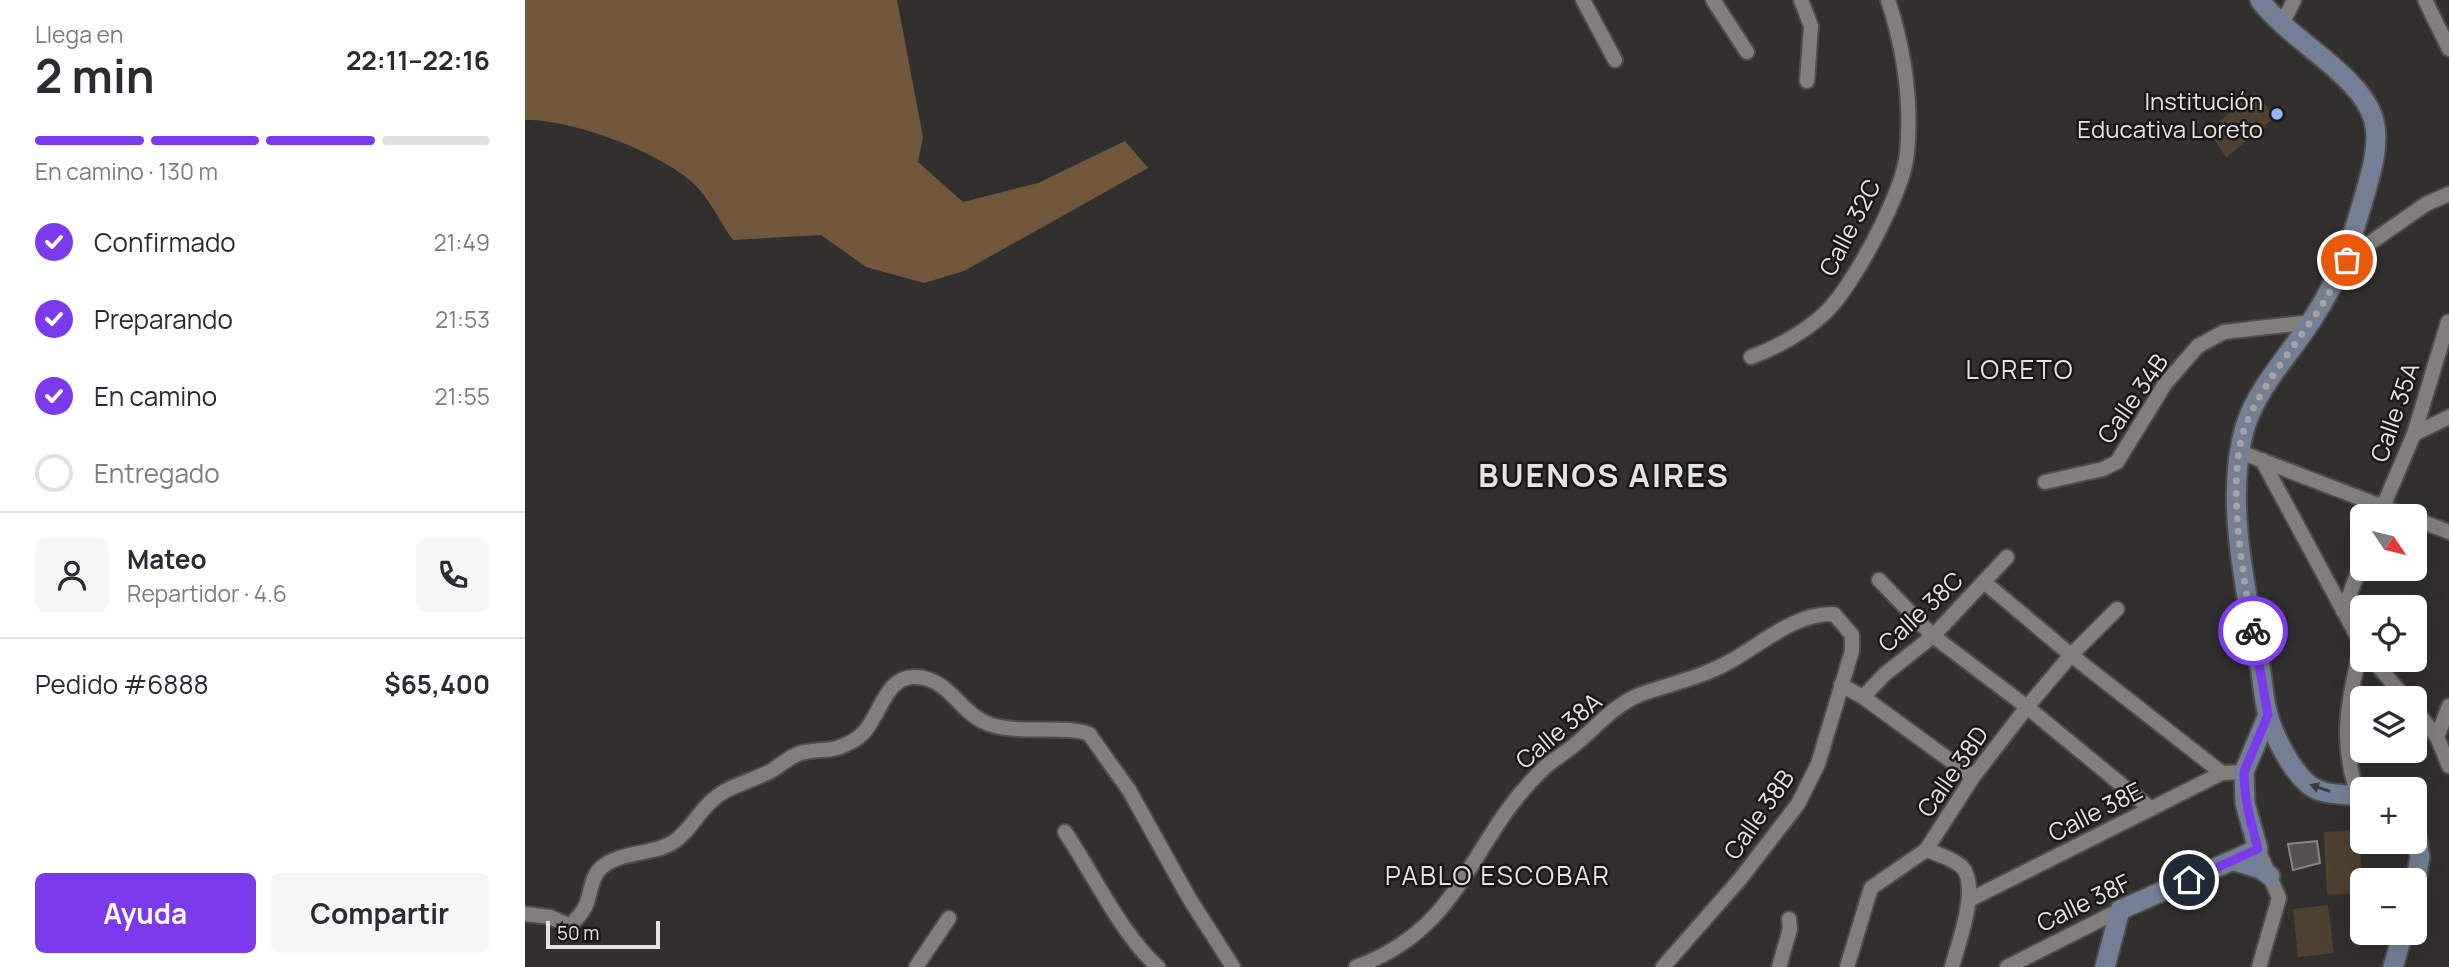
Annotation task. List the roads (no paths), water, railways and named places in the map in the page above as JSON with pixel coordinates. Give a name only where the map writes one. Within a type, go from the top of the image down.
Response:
[{"type":"street","points":[[1583,0],[1615,60]]},
{"type":"street","points":[[1713,0],[1747,52]]},
{"type":"street","points":[[1801,0],[1811,26],[1807,81]]},
{"type":"street","name":"Calle 32C","points":[[1751,357],[1771,349],[1824,313],[1832,304],[1854,275],[1875,236],[1907,155],[1905,68],[1888,0]]},
{"type":"street","points":[[2260,0],[2281,26],[2340,74],[2363,97],[2374,121],[2375,145],[2369,179],[2347,260],[2311,322],[2276,370],[2246,425],[2240,452],[2237,494],[2244,581],[2268,715],[2289,760],[2307,783],[2316,789],[2350,790]]},
{"type":"street","points":[[2281,26],[2294,0]]},
{"type":"street","points":[[2425,0],[2449,49]]},
{"type":"street","points":[[2347,260],[2426,205],[2449,194]]},
{"type":"street","name":"Calle 35A","points":[[2384,504],[2414,433],[2448,321]]},
{"type":"street","name":"Calle 34B","points":[[2045,482],[2103,469],[2117,462],[2165,384],[2198,346],[2224,332],[2311,322]]},
{"type":"street","points":[[2414,433],[2449,417]]},
{"type":"street","points":[[2240,452],[2363,504]]},
{"type":"street","points":[[2262,460],[2350,624]]},
{"type":"street","points":[[2427,524],[2449,532]]},
{"type":"street","name":"Calle 38C","points":[[1863,696],[1885,674],[1933,636],[2007,557]]},
{"type":"street","points":[[1879,580],[1933,636],[2027,707],[2151,808]]},
{"type":"street","points":[[2343,611],[2355,581]]},
{"type":"street","points":[[1983,582],[2222,773]]},
{"type":"street","name":"Calle 38D","points":[[1847,967],[1871,888],[1926,850],[1973,777],[2027,707],[2071,655],[2117,609]]},
{"type":"street","name":"Calle 38A","points":[[1356,967],[1392,953],[1431,921],[1465,880],[1494,826],[1513,801],[1544,768],[1574,746],[1600,720],[1637,696],[1686,682],[1804,619],[1819,614],[1834,614],[1846,624]]},
{"type":"street","name":"Calle 38B","points":[[1663,967],[1741,878],[1798,804],[1818,764],[1851,651],[1852,635],[1846,624]]},
{"type":"street","points":[[2353,777],[2345,720],[2356,672]]},
{"type":"street","points":[[2383,672],[2395,686]]},
{"type":"street","points":[[525,914],[550,917],[570,926],[585,908],[594,877],[602,867],[671,844],[686,832],[700,810],[724,792],[772,771],[788,758],[805,752],[829,752],[857,739],[873,724],[882,699],[900,681],[915,677],[941,684],[984,722],[1039,732],[1082,731],[1089,734],[1129,790],[1189,898],[1233,967]]},
{"type":"street","points":[[1841,685],[1863,696],[1973,777]]},
{"type":"street","points":[[2437,737],[2449,706]]},
{"type":"street","points":[[2259,967],[2279,898],[2258,849],[2245,803],[2247,765],[2268,715]]},
{"type":"street","points":[[2427,725],[2437,737],[2449,766]]},
{"type":"street","points":[[2247,765],[2274,751],[2289,760]]},
{"type":"street","name":"Calle 38E","points":[[1969,900],[2222,773],[2247,765]]},
{"type":"street","points":[[1065,832],[1095,876],[1126,932],[1139,950],[1159,967]]},
{"type":"street","name":"Calle 38F","points":[[2007,967],[2120,910],[2258,849]]},
{"type":"street","points":[[1926,850],[1962,867],[1969,881],[1969,900],[1952,967]]},
{"type":"street","points":[[2234,861],[2261,869],[2270,876]]},
{"type":"street","points":[[2105,967],[2120,910]]},
{"type":"street","points":[[916,967],[949,918]]},
{"type":"street","points":[[1779,967],[1790,929],[1789,919]]},
{"type":"street","points":[[2393,967],[2399,945]]},
{"type":"street","points":[[2263,952],[2271,967]]},
{"type":"place","name":"Institución Educativa Loreto","points":[[2277,114]]},
{"type":"district","name":"LORETO","points":[[2020,369]]},
{"type":"district","name":"BUENOS AIRES","points":[[1604,475]]},
{"type":"district","name":"PABLO ESCOBAR","points":[[1498,875]]}]
